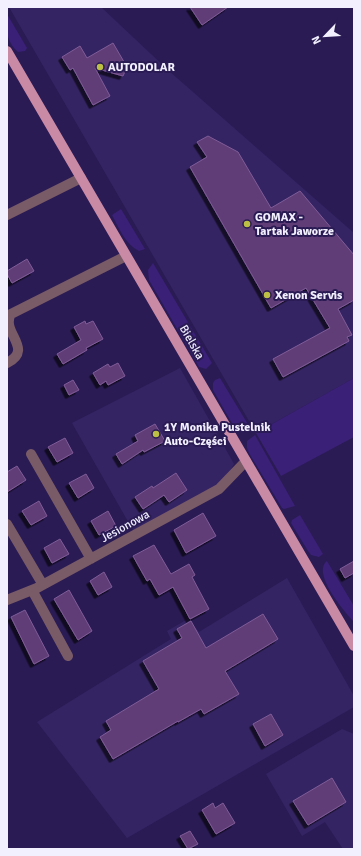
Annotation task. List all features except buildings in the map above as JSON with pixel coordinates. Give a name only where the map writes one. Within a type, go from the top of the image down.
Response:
[{"type":"main road","name":"Bielska","points":[[7,51],[354,646]]},
{"type":"street","points":[[7,215],[81,178]]},
{"type":"street","points":[[7,363],[14,359],[18,354],[18,349],[7,324],[7,319],[11,314],[126,256]]},
{"type":"street","points":[[31,454],[91,559]]},
{"type":"street","name":"Jesionowa","points":[[7,600],[43,585],[219,489],[246,461]]},
{"type":"street","points":[[7,524],[43,585]]},
{"type":"street","points":[[32,590],[68,656]]},
{"type":"shaded area","points":[[9,7],[101,7],[169,71],[354,233],[354,378],[256,433]]},
{"type":"shaded area","points":[[7,14],[27,48],[25,51],[18,52],[9,39]]},
{"type":"shaded area","points":[[121,209],[145,249],[139,251],[134,248],[123,235],[112,215]]},
{"type":"shaded area","points":[[153,263],[212,363],[206,369],[199,367],[149,280],[148,270]]},
{"type":"shaded area","points":[[180,368],[234,464],[228,475],[217,486],[134,532],[72,423]]},
{"type":"shaded area","points":[[220,378],[249,426],[242,429],[233,425],[213,390],[213,383],[215,380]]},
{"type":"shaded area","points":[[354,378],[354,437],[281,476],[256,433]]},
{"type":"shaded area","points":[[255,435],[295,506],[284,509],[282,508],[249,453],[247,441]]},
{"type":"shaded area","points":[[300,515],[323,554],[319,557],[311,555],[291,523],[292,520]]},
{"type":"shaded area","points":[[327,561],[354,606],[354,622],[337,601],[326,583],[323,574],[323,567]]},
{"type":"shaded area","points":[[287,578],[354,696],[354,707],[127,838],[37,722],[171,639],[167,631],[188,619],[199,632]]},
{"type":"shaded area","points":[[342,729],[354,734],[354,849],[343,849],[325,822],[302,836],[266,774]]},
{"type":"place","name":"AUTODOLAR","points":[[100,67]]},
{"type":"place","name":"GOMAX - Tartak Jaworze","points":[[247,224]]},
{"type":"place","name":"Xenon Servis","points":[[267,295]]},
{"type":"place","name":"1Y Monika Pustelnik Auto-Części","points":[[156,434]]}]
